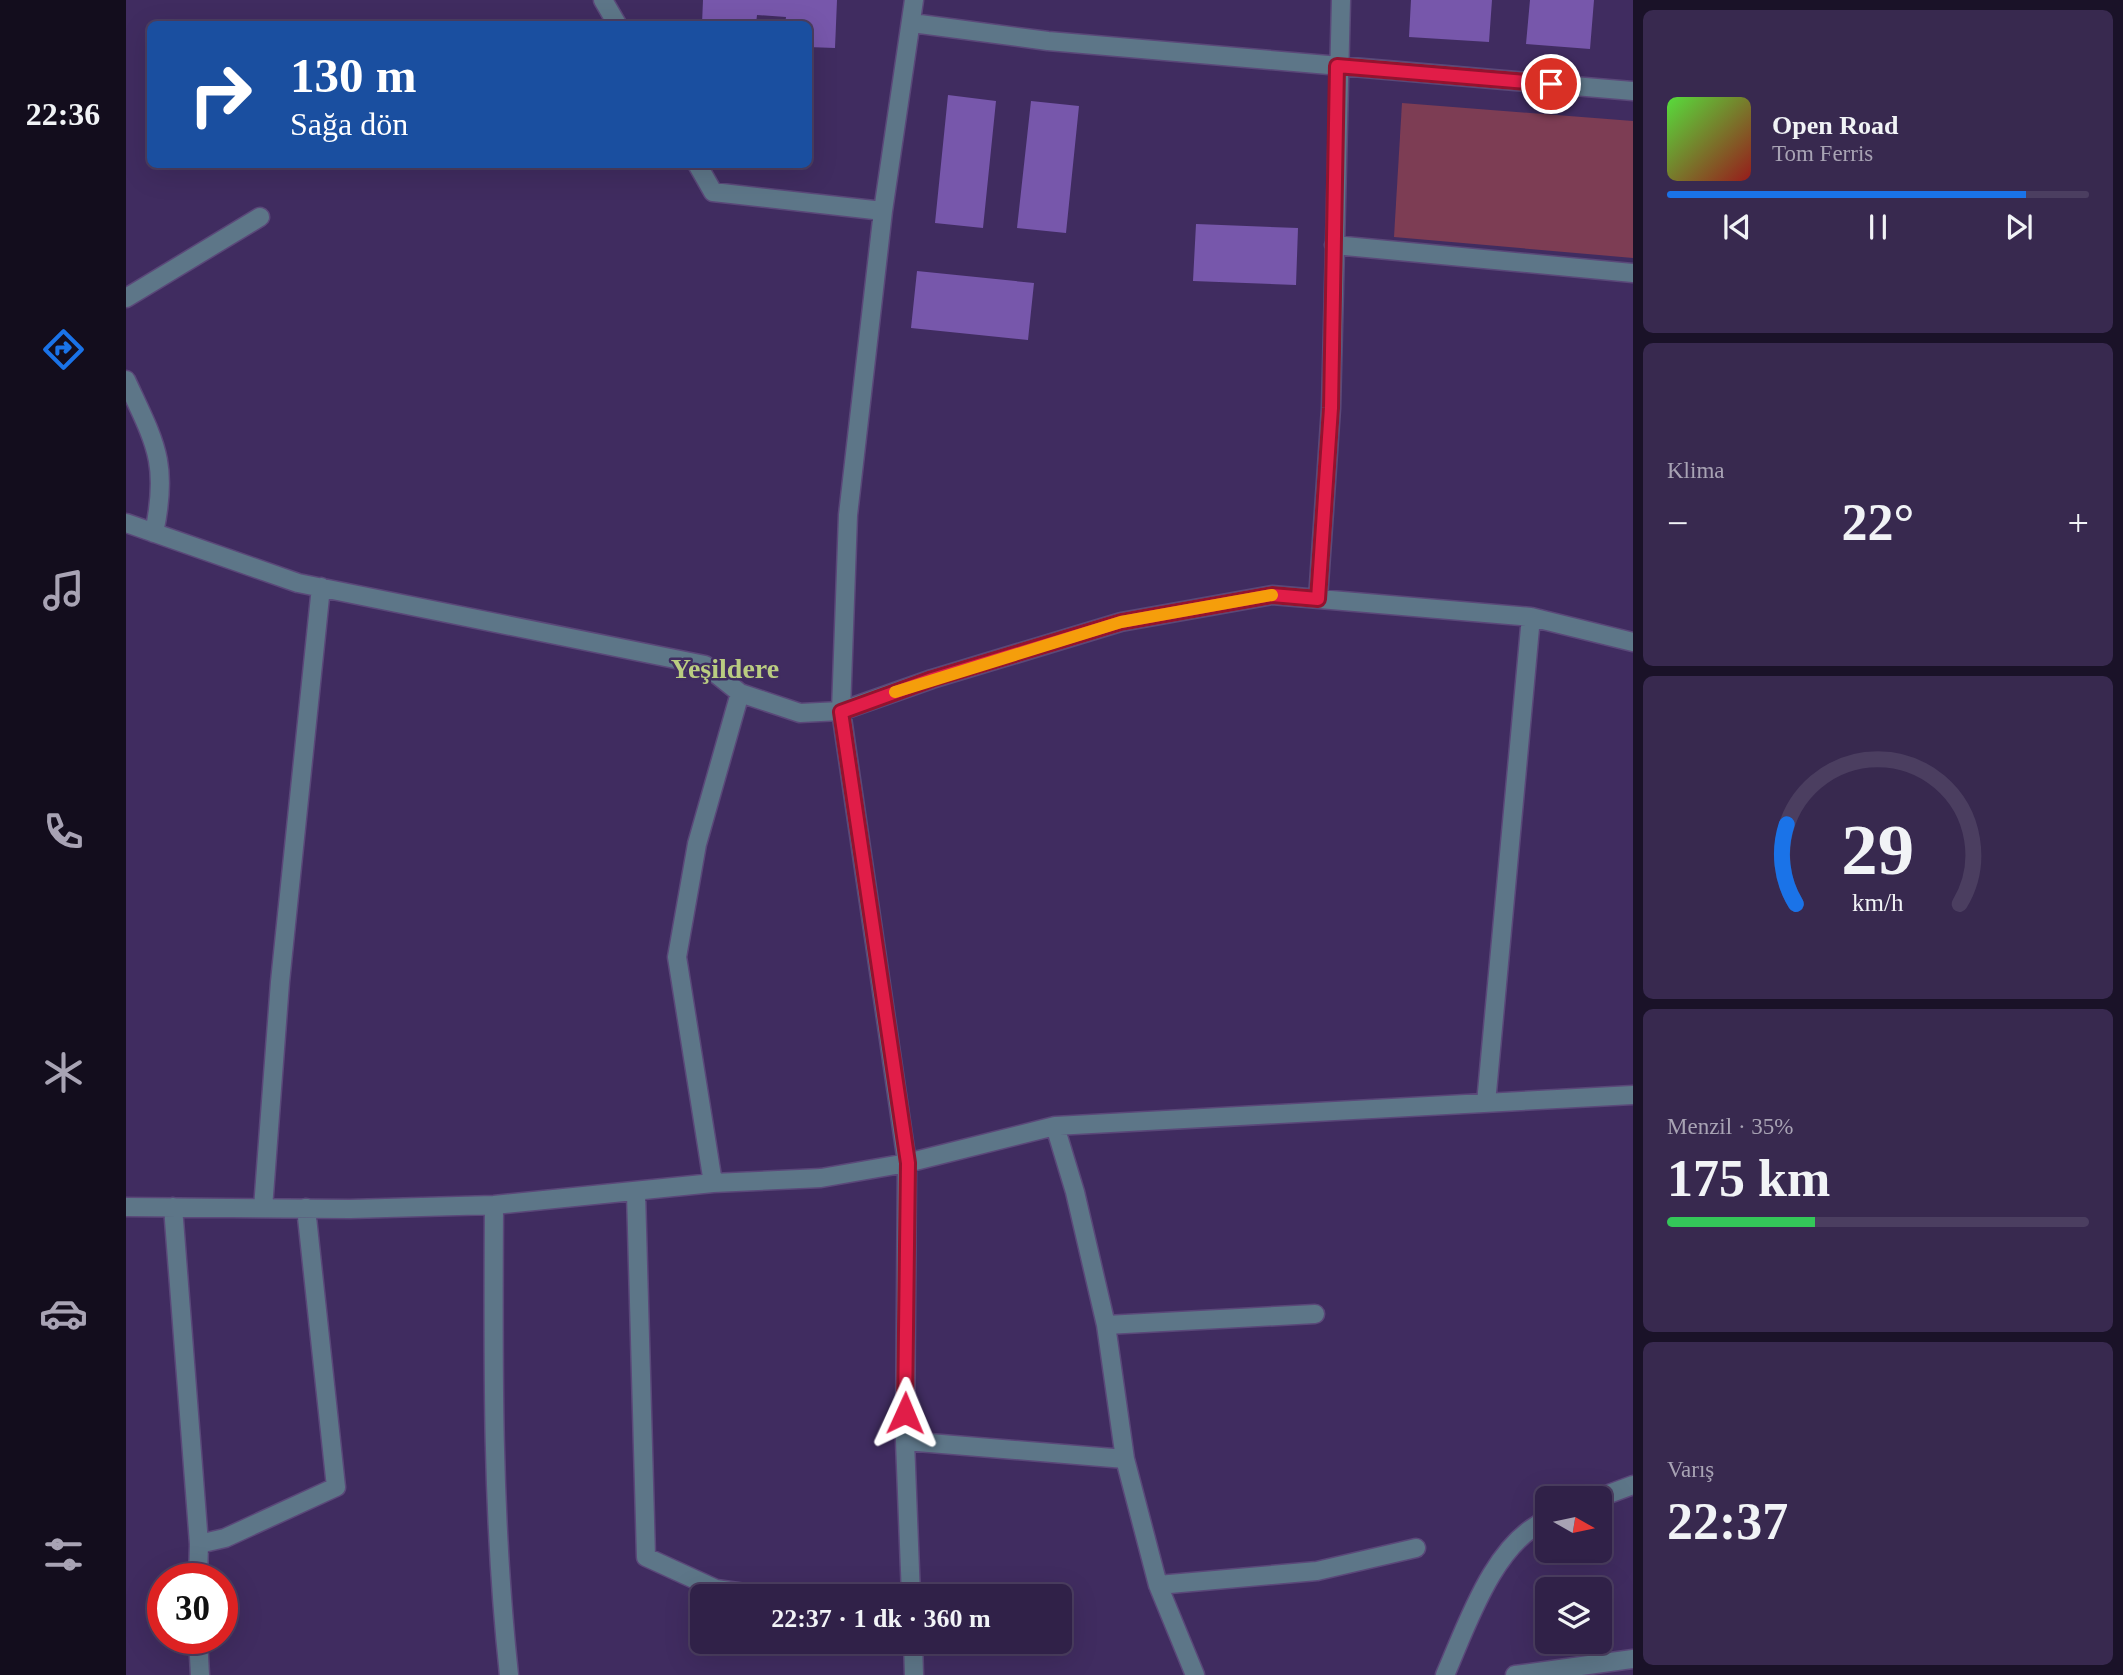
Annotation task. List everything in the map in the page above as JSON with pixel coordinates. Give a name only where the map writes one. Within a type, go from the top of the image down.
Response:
[{"type":"street","points":[[603,0],[615,21]]},
{"type":"street","points":[[911,1584],[905,1441],[908,1163],[841,712],[848,515],[883,211],[914,0]]},
{"type":"street","points":[[1318,599],[1331,408],[1337,66],[1341,0]]},
{"type":"street","points":[[912,23],[1048,41],[1633,91]]},
{"type":"street","points":[[699,168],[713,192],[883,211]]},
{"type":"street","points":[[126,298],[260,217]]},
{"type":"street","points":[[1334,245],[1633,273]]},
{"type":"street","points":[[126,380],[158,451],[162,496],[154,533]]},
{"type":"street","points":[[126,523],[298,583],[705,665],[740,693],[800,713],[841,712],[932,679],[1121,622],[1272,595],[1531,617],[1633,642]]},
{"type":"street","points":[[263,1208],[280,982],[321,587]]},
{"type":"street","points":[[1486,1103],[1531,617]]},
{"type":"street","points":[[713,1183],[677,957],[697,844],[740,693]]},
{"type":"street","points":[[126,1207],[494,1205],[636,1193],[713,1183],[821,1178],[908,1163],[1055,1126],[1633,1095]]},
{"type":"street","points":[[1055,1126],[1075,1192],[1106,1325],[1125,1459],[1158,1584],[1195,1675]]},
{"type":"street","points":[[636,1193],[646,1557],[705,1584]]},
{"type":"street","points":[[494,1205],[492,1385],[503,1619],[509,1675]]},
{"type":"street","points":[[173,1207],[198,1563]]},
{"type":"street","points":[[199,1544],[225,1538],[336,1487],[306,1208]]},
{"type":"street","points":[[1106,1325],[1315,1314]]},
{"type":"street","points":[[905,1441],[1125,1459]]},
{"type":"street","points":[[1612,1493],[1633,1485]]},
{"type":"street","points":[[1445,1675],[1489,1574],[1535,1525]]},
{"type":"street","points":[[1158,1584],[1317,1571],[1416,1548]]},
{"type":"street","points":[[199,1654],[200,1675]]},
{"type":"street","points":[[913,1654],[914,1675]]},
{"type":"street","points":[[1515,1675],[1633,1659]]},
{"type":"shaded area","points":[[1402,103],[1633,121],[1633,258],[1394,237]]},
{"type":"building","points":[[703,0],[837,0],[835,48],[812,47],[812,21],[785,21],[786,17],[757,15],[756,21],[702,21]]},
{"type":"building","points":[[1411,0],[1492,0],[1489,42],[1409,37]]},
{"type":"building","points":[[1530,0],[1594,0],[1590,49],[1526,44]]},
{"type":"building","points":[[948,95],[996,101],[983,228],[935,223]]},
{"type":"building","points":[[1031,101],[1079,106],[1066,233],[1017,228]]},
{"type":"building","points":[[1196,224],[1298,228],[1296,285],[1193,281]]},
{"type":"building","points":[[917,271],[1034,283],[1028,340],[911,328]]},
{"type":"slow traffic","points":[[895,692],[1121,622],[1272,595]]},
{"type":"district","name":"Yeşildere","points":[[725,668]]},
{"type":"route","points":[[905,1413],[908,1163],[841,712],[932,679],[1121,622],[1272,595],[1318,599],[1331,408],[1337,66],[1551,84]]}]
